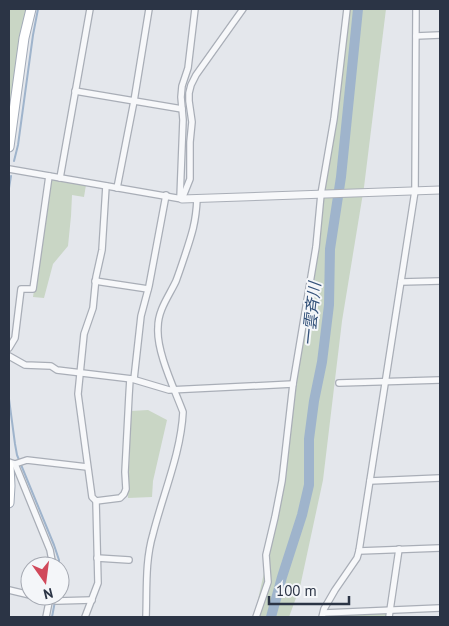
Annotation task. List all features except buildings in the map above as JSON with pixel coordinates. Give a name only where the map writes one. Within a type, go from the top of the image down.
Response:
[{"type":"main road","points":[[9,147],[24,38],[31,9]]},
{"type":"main road","points":[[9,503],[14,463]]},
{"type":"street","points":[[60,178],[90,9]]},
{"type":"street","points":[[118,188],[149,9]]},
{"type":"street","points":[[181,198],[182,86],[188,68],[195,9]]},
{"type":"street","points":[[181,198],[190,179],[192,122],[189,102],[191,85],[196,75],[244,9]]},
{"type":"street","points":[[256,617],[268,582],[266,555],[282,480],[293,384],[316,247],[321,194],[334,119],[346,9]]},
{"type":"street","points":[[416,9],[415,191],[386,382],[359,551],[357,558],[324,609],[323,615],[440,608]]},
{"type":"street","points":[[416,36],[440,35]]},
{"type":"street","points":[[76,91],[182,109]]},
{"type":"street","points":[[9,169],[166,196],[197,199],[440,190]]},
{"type":"street","points":[[9,348],[16,338],[22,289],[33,289],[48,176]]},
{"type":"street","points":[[85,617],[98,583],[96,500],[92,497],[78,394],[84,334],[94,308],[95,281],[102,250],[106,186]]},
{"type":"street","points":[[96,500],[120,498],[126,489],[125,472],[129,395],[141,316],[166,196]]},
{"type":"street","points":[[146,617],[148,557],[152,535],[182,427],[183,412],[159,347],[158,327],[160,315],[176,281],[192,235],[196,218],[197,199]]},
{"type":"street","points":[[95,281],[148,289]]},
{"type":"street","points":[[401,282],[440,281]]},
{"type":"street","points":[[9,356],[25,364],[51,366],[57,370],[132,379],[169,390],[293,384]]},
{"type":"street","points":[[339,383],[440,380]]},
{"type":"street","points":[[51,556],[14,463],[27,460],[87,467]]},
{"type":"street","points":[[370,481],[440,478]]},
{"type":"street","points":[[359,551],[440,548]]},
{"type":"street","points":[[389,617],[399,550]]},
{"type":"street","points":[[97,558],[129,560]]},
{"type":"street","points":[[70,599],[92,600]]},
{"type":"green space","points":[[9,9],[26,9],[9,119]]},
{"type":"green space","points":[[347,9],[386,9],[364,187],[342,321],[323,480],[300,587],[289,617],[254,617],[281,498],[300,343]]},
{"type":"green space","points":[[51,180],[86,185],[84,197],[72,195],[68,246],[53,264],[44,298],[33,297]]},
{"type":"green space","points":[[148,410],[167,420],[153,481],[152,497],[128,498],[131,411]]},
{"type":"green space","points":[[390,610],[389,617],[322,617],[323,615]]},
{"type":"waterway","points":[[14,161],[38,9]]},
{"type":"waterway","name":"一雲斉川","points":[[271,617],[302,515],[309,485],[309,439],[329,305],[330,249],[341,177],[358,9]]},
{"type":"waterway","points":[[9,188],[11,176]]},
{"type":"waterway","points":[[9,399],[17,455],[58,556]]},
{"type":"waterway","points":[[52,617],[54,606]]}]
